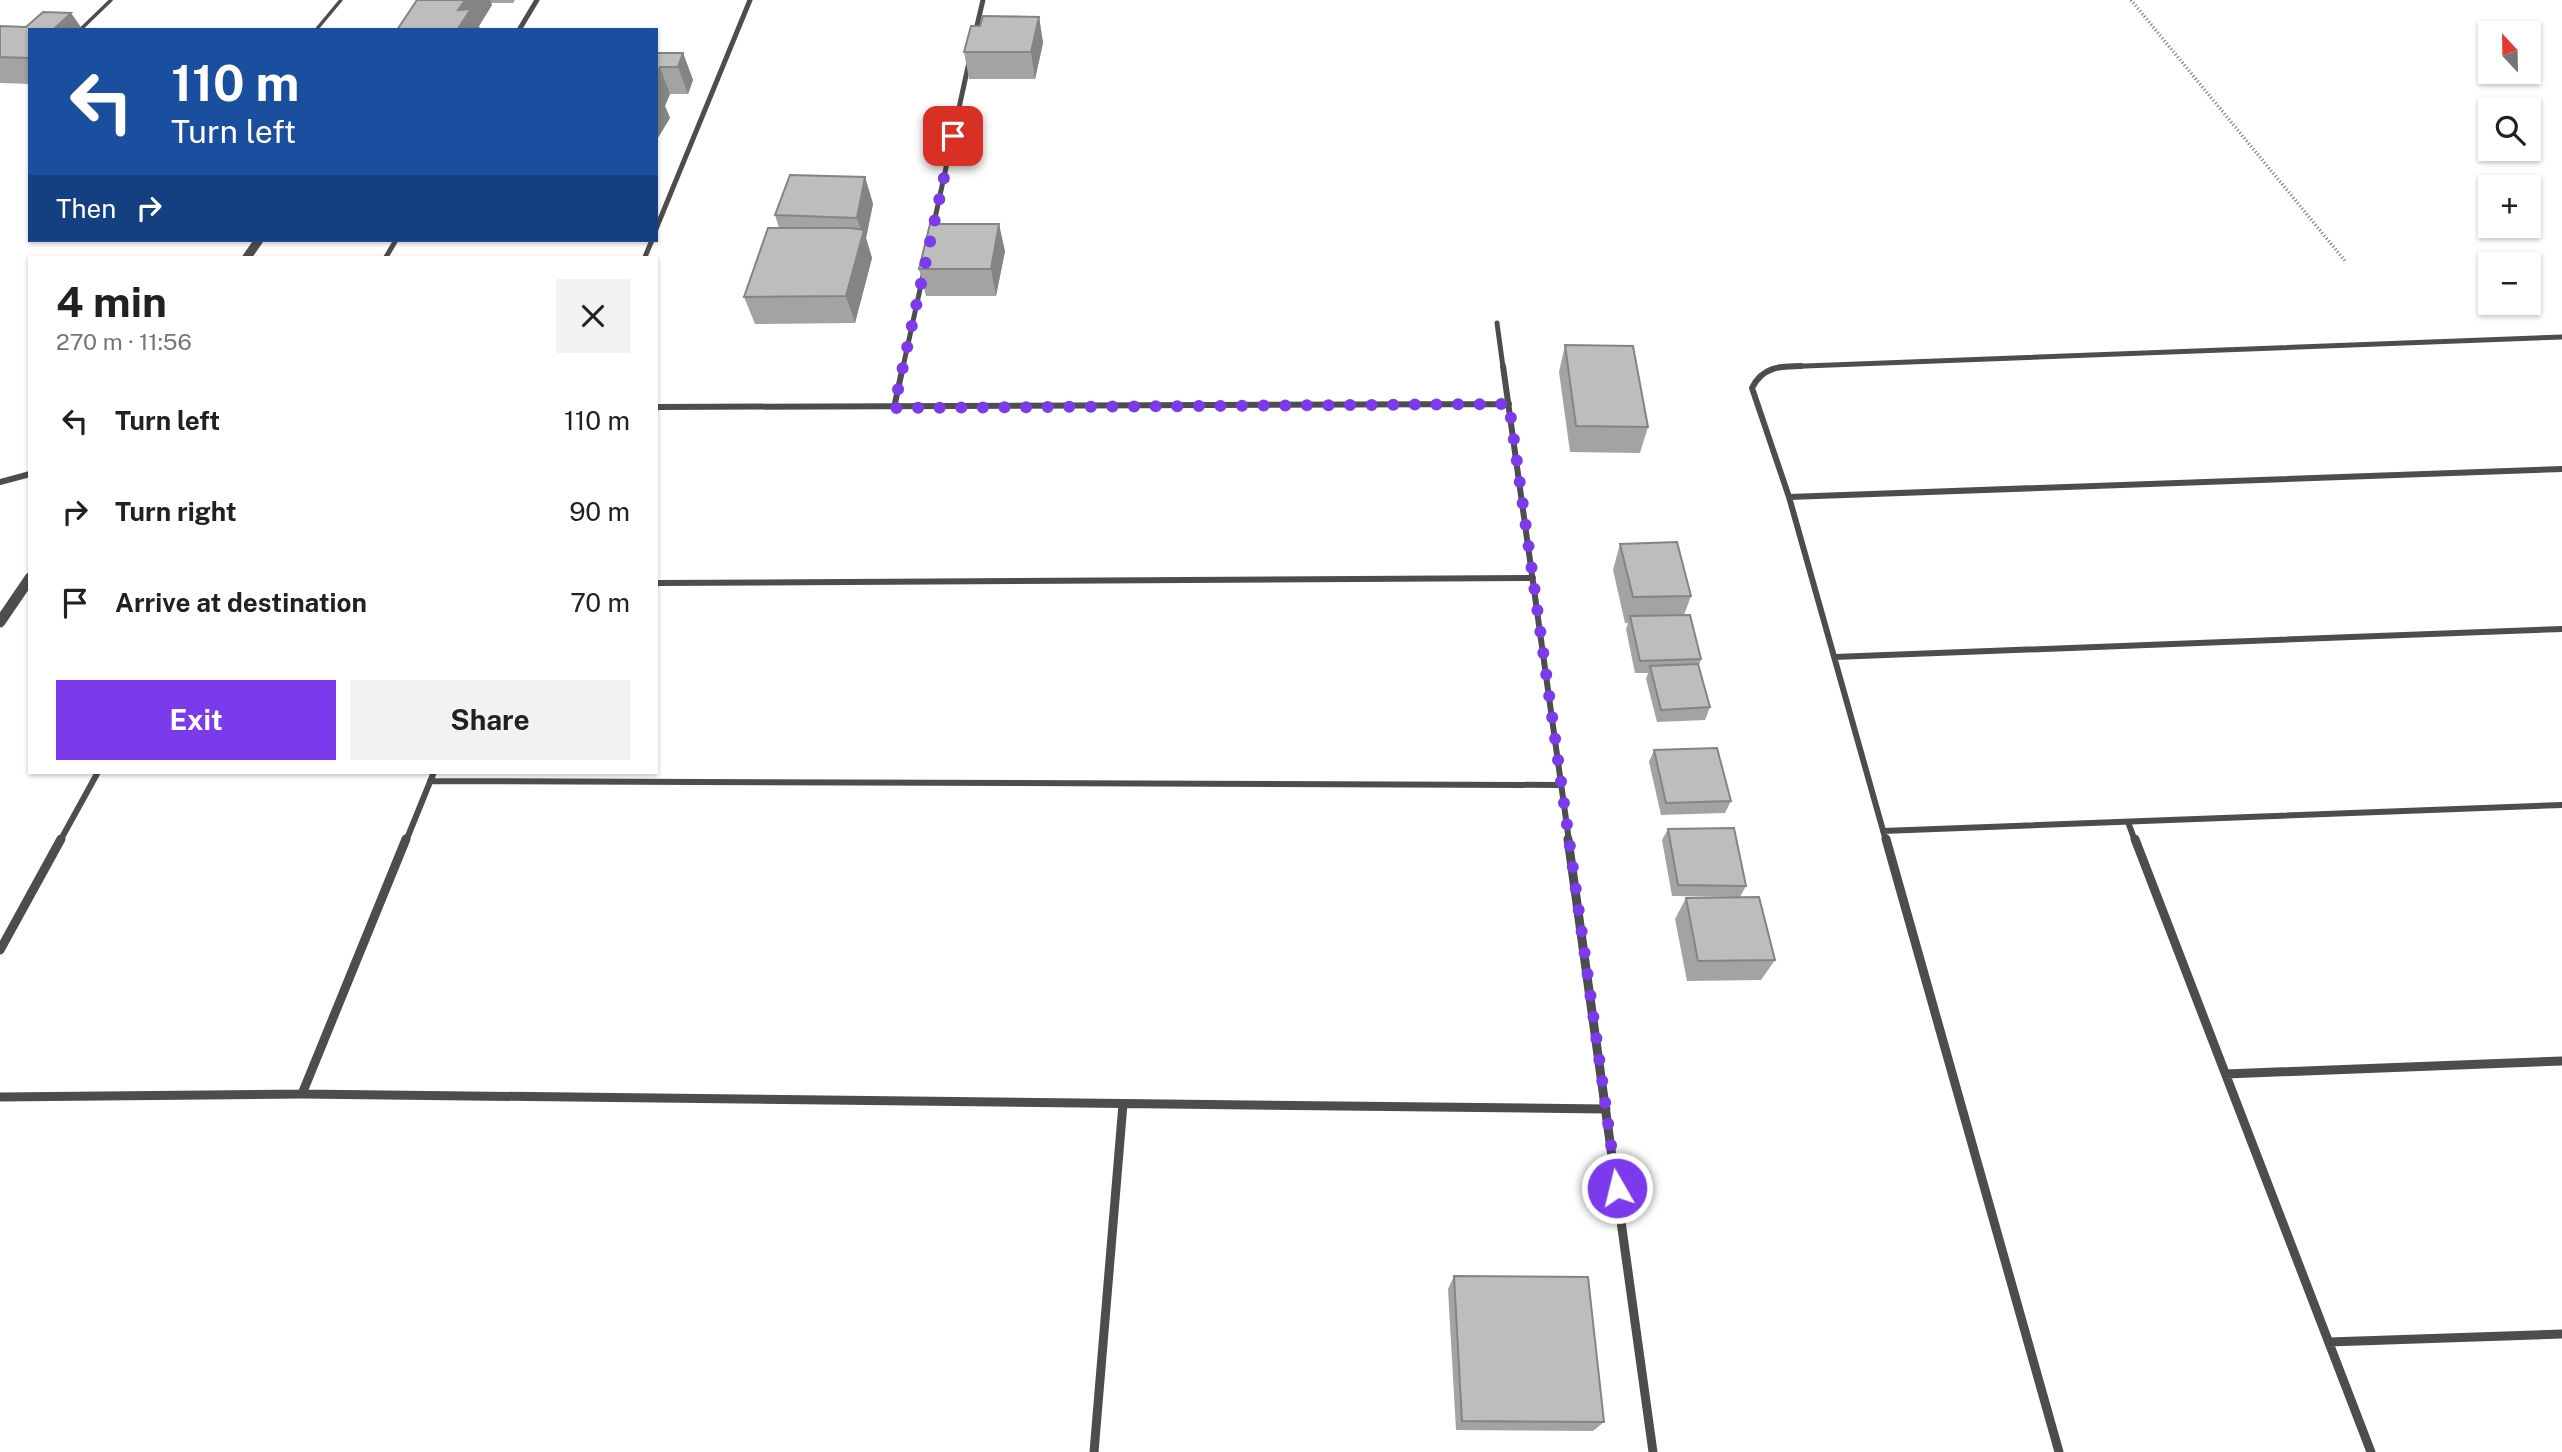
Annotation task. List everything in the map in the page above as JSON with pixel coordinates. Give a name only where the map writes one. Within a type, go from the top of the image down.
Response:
[{"type":"street","points":[[520,28],[537,0]]},
{"type":"street","points":[[658,224],[750,0]]},
{"type":"street","points":[[974,41],[983,0]]},
{"type":"street","points":[[929,245],[971,54]]},
{"type":"street","points":[[894,408],[926,258]]},
{"type":"street","points":[[1497,323],[1653,1452]]},
{"type":"street","points":[[2059,1452],[1789,497],[1752,388],[1756,376],[1768,369],[1789,366],[2562,337]]},
{"type":"street","points":[[658,407],[1509,404]]},
{"type":"street","points":[[1789,497],[2562,469]]},
{"type":"street","points":[[0,482],[28,475]]},
{"type":"street","points":[[658,583],[1533,579]]},
{"type":"street","points":[[0,622],[28,581]]},
{"type":"street","points":[[1834,657],[2562,629]]},
{"type":"street","points":[[0,950],[97,774]]},
{"type":"street","points":[[302,1094],[433,774]]},
{"type":"street","points":[[430,781],[1561,785]]},
{"type":"street","points":[[1883,831],[2562,805]]},
{"type":"street","points":[[2128,822],[2371,1452]]},
{"type":"street","points":[[2226,1074],[2562,1061]]},
{"type":"street","points":[[0,1097],[302,1094],[1606,1109]]},
{"type":"street","points":[[1094,1452],[1123,1104]]},
{"type":"street","points":[[2329,1342],[2562,1334]]},
{"type":"lane","points":[[82,28],[111,0]]},
{"type":"lane","points":[[318,28],[341,0]]},
{"type":"path","points":[[2131,0],[2346,262]]},
{"type":"building","points":[[417,0],[465,0],[458,10],[471,9],[458,28],[398,28]]},
{"type":"building","points":[[43,12],[71,13],[55,28],[28,28],[28,58],[0,57],[0,26],[26,27]]},
{"type":"building","points":[[983,16],[1039,17],[1031,52],[964,52],[971,26],[980,26]]},
{"type":"building","points":[[658,53],[683,53],[678,67],[660,67],[658,71]]},
{"type":"building","points":[[790,175],[865,177],[857,218],[775,215]]},
{"type":"building","points":[[930,224],[999,224],[991,269],[919,269]]},
{"type":"building","points":[[768,228],[864,230],[846,296],[744,297]]},
{"type":"building","points":[[1565,345],[1633,346],[1648,427],[1576,426]]},
{"type":"building","points":[[1677,542],[1691,596],[1633,597],[1620,544]]},
{"type":"building","points":[[1690,615],[1701,659],[1640,661],[1630,616]]},
{"type":"building","points":[[1698,664],[1710,707],[1661,710],[1650,666]]},
{"type":"building","points":[[1717,748],[1731,801],[1666,803],[1654,750]]},
{"type":"building","points":[[1734,828],[1746,886],[1678,885],[1668,829]]},
{"type":"building","points":[[1759,897],[1775,960],[1698,961],[1686,898]]},
{"type":"building","points":[[1454,1276],[1588,1277],[1604,1422],[1462,1421]]},
{"type":"route","points":[[953,136],[894,408],[1509,404],[1617,1188]]}]
